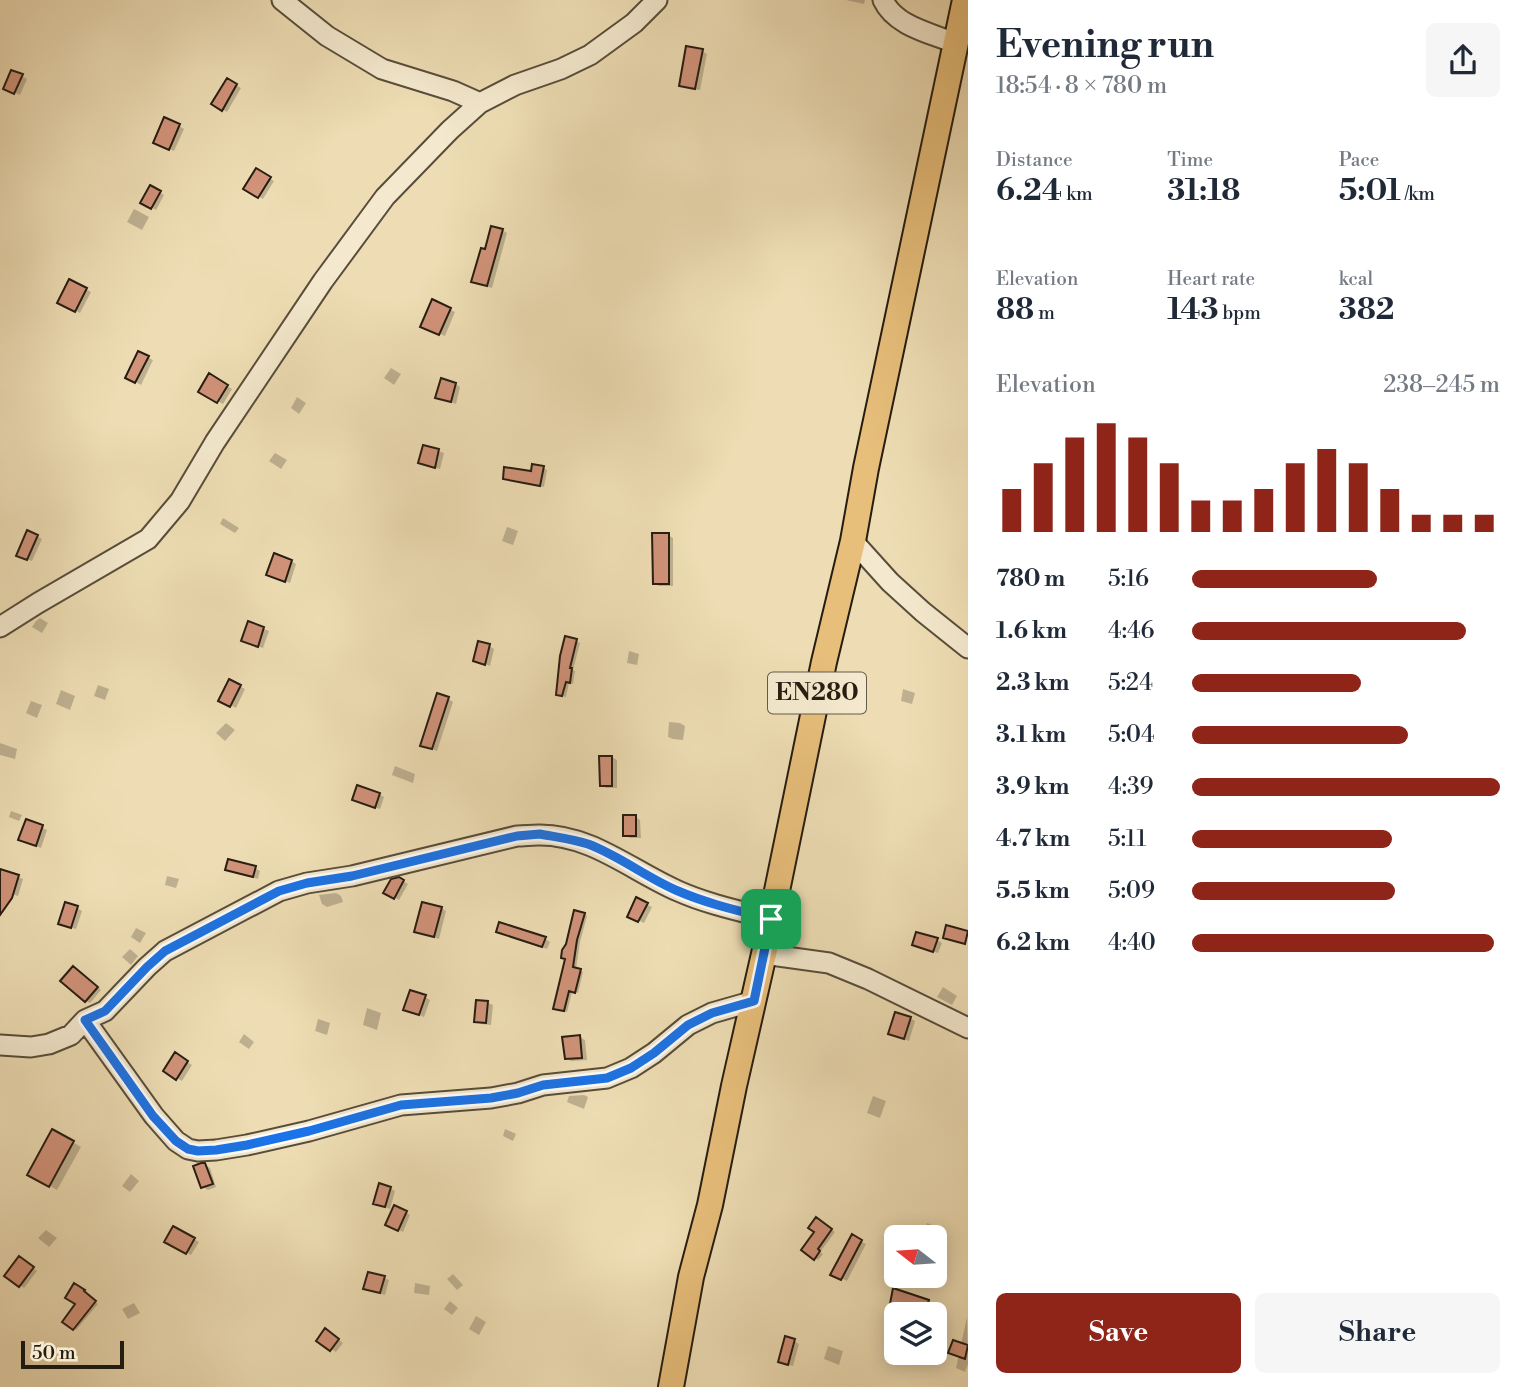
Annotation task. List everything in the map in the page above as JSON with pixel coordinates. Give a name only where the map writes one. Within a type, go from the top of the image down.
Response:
[{"type":"main road","name":"EN280","points":[[671,1387],[691,1277],[710,1205],[824,662],[853,541],[955,43],[965,11]]},
{"type":"street","points":[[282,0],[327,36],[383,69],[453,91],[481,103]]},
{"type":"street","points":[[0,627],[148,539],[180,501],[215,442],[323,281],[385,197],[450,130],[481,103],[515,85],[561,69],[590,55],[634,23],[656,0]]},
{"type":"street","points":[[883,0],[886,8],[898,19],[955,43]]},
{"type":"street","points":[[853,541],[890,582],[968,648]]},
{"type":"street","points":[[0,1045],[31,1047],[49,1044],[71,1035],[85,1020],[105,1011],[165,951],[279,891],[517,836],[540,834],[588,844],[678,891],[771,919]]},
{"type":"street","points":[[764,954],[829,963],[968,1028]]},
{"type":"street","points":[[85,1020],[153,1116],[176,1141],[188,1149],[198,1151],[247,1145],[296,1134],[401,1105],[491,1098],[543,1085],[607,1078],[643,1061],[688,1025],[712,1013],[754,1001]]},
{"type":"building","points":[[686,46],[703,49],[695,89],[679,86]]},
{"type":"building","points":[[11,70],[23,74],[14,94],[3,89]]},
{"type":"building","points":[[227,78],[237,84],[222,111],[211,104]]},
{"type":"building","points":[[164,117],[180,124],[169,150],[153,143]]},
{"type":"building","points":[[256,168],[271,177],[258,198],[243,189]]},
{"type":"building","points":[[150,185],[161,191],[151,209],[140,203]]},
{"type":"building","points":[[491,226],[503,229],[487,286],[471,282]]},
{"type":"building","points":[[69,279],[87,288],[75,312],[57,303]]},
{"type":"building","points":[[432,299],[451,308],[439,335],[420,327]]},
{"type":"building","points":[[138,351],[149,356],[135,383],[125,378]]},
{"type":"building","points":[[209,373],[228,385],[217,403],[198,392]]},
{"type":"building","points":[[441,378],[456,383],[451,402],[435,398]]},
{"type":"building","points":[[423,445],[439,449],[435,468],[418,463]]},
{"type":"building","points":[[532,464],[544,466],[540,486],[503,479],[504,467],[531,471]]},
{"type":"building","points":[[27,530],[38,535],[27,560],[16,556]]},
{"type":"building","points":[[652,533],[669,533],[669,584],[653,584]]},
{"type":"building","points":[[274,553],[292,560],[285,582],[266,575]]},
{"type":"building","points":[[248,621],[264,627],[258,647],[241,641]]},
{"type":"building","points":[[565,636],[577,639],[570,668],[570,683],[566,682],[562,696],[556,695]]},
{"type":"building","points":[[478,641],[490,644],[485,665],[473,661]]},
{"type":"building","points":[[229,679],[241,685],[230,707],[218,701]]},
{"type":"building","points":[[437,693],[449,697],[432,749],[420,746]]},
{"type":"building","points":[[599,756],[612,756],[612,786],[600,786]]},
{"type":"building","points":[[357,785],[380,793],[375,808],[352,800]]},
{"type":"building","points":[[623,815],[636,815],[636,836],[623,836]]},
{"type":"building","points":[[26,819],[43,825],[36,846],[18,840]]},
{"type":"building","points":[[228,859],[256,866],[253,877],[225,870]]},
{"type":"building","points":[[0,869],[19,875],[12,898],[0,915]]},
{"type":"building","points":[[399,877],[404,880],[394,899],[383,893],[391,879]]},
{"type":"building","points":[[636,897],[648,903],[638,922],[627,917]]},
{"type":"building","points":[[65,902],[78,906],[71,928],[58,924]]},
{"type":"building","points":[[422,902],[442,907],[434,937],[414,932]]},
{"type":"building","points":[[574,910],[585,913],[573,967],[581,969],[575,993],[569,991],[564,1011],[553,1009],[565,959],[561,958],[562,950],[566,944]]},
{"type":"building","points":[[499,922],[546,937],[542,947],[496,932]]},
{"type":"building","points":[[946,925],[968,931],[965,944],[943,938]]},
{"type":"building","points":[[916,932],[938,938],[933,952],[912,945]]},
{"type":"building","points":[[73,966],[98,987],[85,1002],[60,981]]},
{"type":"building","points":[[410,990],[426,995],[419,1015],[403,1010]]},
{"type":"building","points":[[476,1000],[488,1001],[486,1023],[474,1022]]},
{"type":"building","points":[[895,1012],[911,1017],[904,1039],[888,1034]]},
{"type":"building","points":[[580,1035],[582,1058],[565,1059],[562,1037]]},
{"type":"building","points":[[175,1052],[188,1061],[176,1080],[163,1071]]},
{"type":"building","points":[[52,1129],[74,1141],[49,1187],[27,1175]]},
{"type":"building","points":[[205,1163],[213,1184],[201,1188],[193,1166]]},
{"type":"building","points":[[379,1183],[391,1187],[385,1207],[373,1204]]},
{"type":"building","points":[[394,1205],[407,1211],[398,1231],[385,1225]]},
{"type":"building","points":[[816,1217],[832,1229],[814,1260],[801,1250],[814,1232],[808,1228]]},
{"type":"building","points":[[173,1226],[195,1238],[186,1254],[164,1242]]},
{"type":"building","points":[[852,1234],[862,1240],[841,1280],[830,1275]]},
{"type":"building","points":[[19,1256],[34,1267],[19,1287],[4,1276]]},
{"type":"building","points":[[368,1272],[385,1276],[380,1293],[363,1289]]},
{"type":"building","points":[[74,1283],[96,1301],[73,1330],[62,1322],[75,1304],[65,1298]]},
{"type":"building","points":[[893,1288],[929,1300],[928,1302],[890,1302]]},
{"type":"building","points":[[325,1328],[339,1339],[330,1351],[316,1341]]},
{"type":"building","points":[[785,1336],[795,1339],[788,1365],[778,1362]]},
{"type":"building","points":[[953,1340],[968,1345],[965,1359],[948,1353]]},
{"type":"route","points":[[540,834],[588,844],[678,891],[771,919],[754,1001],[712,1013],[688,1025],[654,1053],[631,1068],[607,1078],[543,1085],[491,1098],[401,1105],[309,1131],[216,1150],[188,1149],[176,1141],[153,1116],[85,1020],[105,1011],[165,951],[279,891],[517,836],[540,834]]}]
